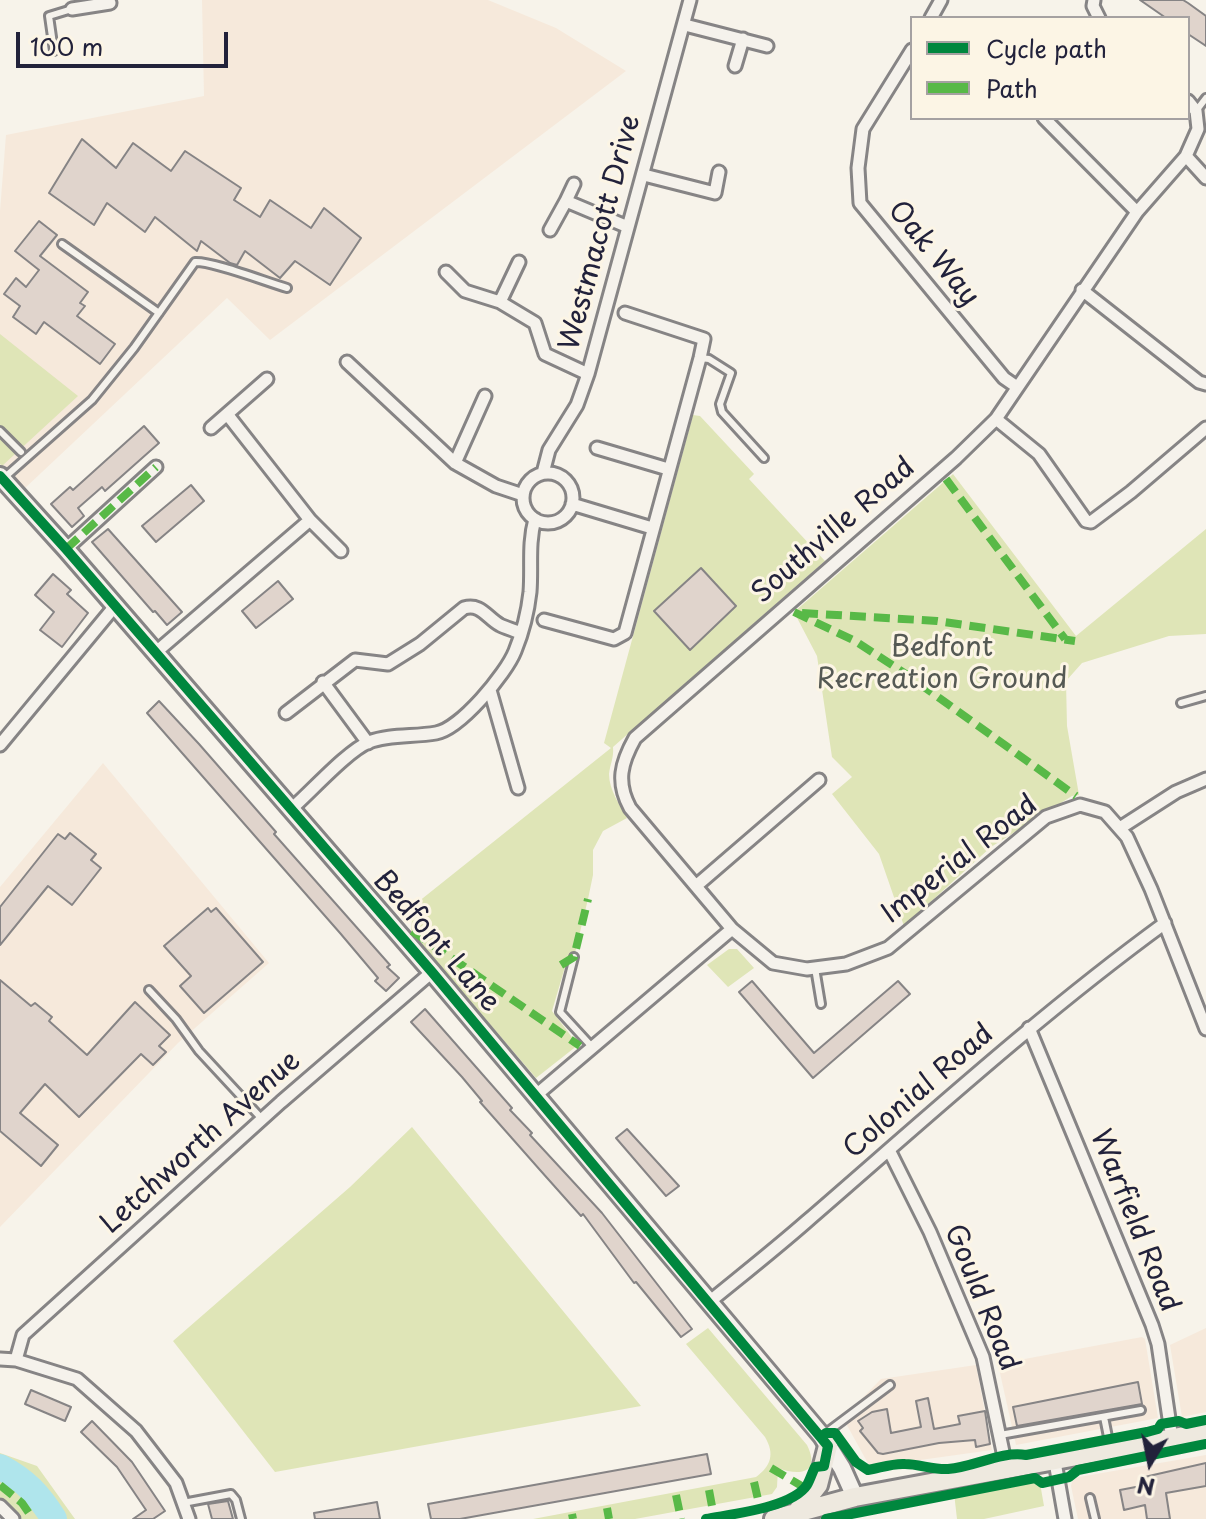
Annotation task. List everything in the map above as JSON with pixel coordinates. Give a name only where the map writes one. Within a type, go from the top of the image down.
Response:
[{"type":"main road","name":"Bedfont Lane","points":[[1,479],[66,549],[432,972],[825,1441],[855,1497]]},
{"type":"main road","points":[[774,1519],[855,1497],[1206,1432]]},
{"type":"main road","points":[[796,1513],[818,1485],[825,1441]]},
{"type":"street","name":"Westmacott Drive","points":[[543,473],[549,450],[577,405],[588,374],[690,0]]},
{"type":"street","points":[[72,9],[91,3],[110,3]]},
{"type":"street","points":[[685,25],[767,46]]},
{"type":"street","points":[[735,66],[743,39]]},
{"type":"street","name":"Oak Way","points":[[910,53],[863,129],[858,168],[860,203],[1004,378],[1017,387]]},
{"type":"street","points":[[1192,106],[1198,129],[1186,156],[1206,178]]},
{"type":"street","points":[[1046,120],[1137,212]]},
{"type":"street","name":"Southville Road","points":[[732,929],[630,808],[623,794],[620,776],[623,759],[635,738],[956,458],[996,419],[1137,212],[1186,156]]},
{"type":"street","points":[[644,175],[715,193],[719,172]]},
{"type":"street","points":[[550,230],[574,184]]},
{"type":"street","points":[[566,201],[628,227]]},
{"type":"street","points":[[500,302],[519,262]]},
{"type":"street","points":[[446,272],[465,291],[500,302],[535,323],[545,354],[588,374]]},
{"type":"street","points":[[1082,290],[1199,382],[1206,384]]},
{"type":"street","points":[[544,620],[614,639],[625,633],[700,358],[704,339],[625,313]]},
{"type":"street","points":[[347,362],[455,463],[496,486],[523,495]]},
{"type":"street","points":[[211,428],[267,379]]},
{"type":"street","points":[[455,463],[485,396]]},
{"type":"street","points":[[227,414],[310,520],[341,551]]},
{"type":"street","points":[[996,419],[1039,454],[1086,521],[1091,522],[1206,428]]},
{"type":"street","points":[[597,448],[668,469]]},
{"type":"street","points":[[66,549],[156,467]]},
{"type":"street","points":[[543,473],[560,475],[571,488],[572,504],[558,521],[550,523],[535,519],[526,509],[523,495],[529,481],[543,473]]},
{"type":"street","points":[[572,504],[652,528]]},
{"type":"street","points":[[290,810],[320,781],[368,743],[440,733],[471,710],[490,690],[515,653],[530,593],[530,538],[535,519]]},
{"type":"street","points":[[155,653],[310,520]]},
{"type":"street","points":[[0,745],[115,606]]},
{"type":"street","points":[[286,713],[355,660],[388,664],[420,644],[464,608],[472,606],[480,609],[499,625],[520,633]]},
{"type":"street","points":[[323,682],[368,743]]},
{"type":"street","points":[[490,690],[518,788]]},
{"type":"street","points":[[1206,779],[1176,792],[1120,828],[1165,923],[1206,1029]]},
{"type":"street","points":[[696,886],[819,780]]},
{"type":"street","name":"Imperial Road","points":[[732,929],[773,963],[807,969],[846,964],[888,948],[1046,817],[1080,805],[1105,812],[1120,828]]},
{"type":"street","name":"Colonial Road","points":[[708,1303],[1029,1028],[1165,923]]},
{"type":"street","points":[[535,1096],[732,929]]},
{"type":"street","name":"Letchworth Avenue","points":[[16,1360],[23,1335],[262,1119],[432,972]]},
{"type":"street","name":"Warfield Road","points":[[1029,1028],[1152,1325],[1158,1344],[1172,1439]]},
{"type":"street","name":"Gould Road","points":[[889,1150],[930,1232],[983,1357],[1007,1471]]},
{"type":"street","points":[[0,1359],[16,1360],[77,1379],[136,1431],[176,1483],[189,1519]]},
{"type":"street","points":[[1055,1462],[1065,1519]]},
{"type":"street","points":[[0,1506],[13,1519]]},
{"type":"lane","points":[[54,51],[49,16],[72,9]]},
{"type":"lane","points":[[1192,106],[1206,98]]},
{"type":"lane","points":[[62,244],[159,313]]},
{"type":"lane","points":[[1,479],[92,400],[195,262],[207,261],[287,288]]},
{"type":"lane","points":[[700,358],[709,359],[731,373],[720,404],[722,412],[764,458]]},
{"type":"lane","points":[[0,431],[21,452]]},
{"type":"lane","points":[[1181,703],[1206,696]]},
{"type":"lane","points":[[574,957],[560,1012],[593,1048]]},
{"type":"lane","points":[[815,968],[821,1004]]},
{"type":"lane","points":[[149,990],[176,1019],[199,1051],[262,1119]]},
{"type":"lane","points":[[825,1441],[890,1385]]},
{"type":"lane","points":[[1000,1435],[1141,1410]]},
{"type":"lane","points":[[1104,1417],[1110,1451]]},
{"type":"lane","points":[[183,1503],[231,1494],[236,1500],[241,1519]]},
{"type":"lane","points":[[1090,1498],[1095,1519]]},
{"type":"shaded area","points":[[202,0],[488,0],[556,28],[626,71],[270,340],[227,298],[24,489],[0,464],[0,211],[6,135],[204,96]]},
{"type":"shaded area","points":[[103,763],[269,963],[178,1043],[0,1227],[0,887]]},
{"type":"shaded area","points":[[1206,1328],[1206,1412],[1182,1417],[1170,1345]]},
{"type":"shaded area","points":[[1142,1337],[1145,1339],[1158,1418],[1016,1445],[998,1364]]},
{"type":"shaded area","points":[[976,1365],[992,1450],[870,1467],[843,1418],[881,1379]]},
{"type":"shaded area","points":[[1206,1455],[1206,1519],[1078,1519],[1071,1486],[1073,1478]]},
{"type":"green space","points":[[0,334],[78,396],[2,466],[0,464]]},
{"type":"green space","points":[[693,415],[700,416],[754,474],[749,479],[825,561],[613,747],[609,780],[627,818],[603,831],[593,850],[593,875],[574,957],[565,967],[552,1011],[578,1045],[536,1078],[411,932],[413,906],[611,748],[604,743]]},
{"type":"green space","name":"Bedfont Recreation Ground","points":[[953,474],[1076,636],[1206,529],[1206,634],[1169,636],[1082,663],[1066,681],[1067,726],[1079,795],[1072,796],[991,847],[904,926],[879,854],[832,794],[852,777],[832,757],[817,656],[794,612]]},
{"type":"green space","points":[[729,949],[737,949],[754,968],[728,987],[707,965]]},
{"type":"green space","points":[[412,1127],[641,1406],[275,1472],[173,1341],[350,1187]]},
{"type":"green space","points":[[708,1328],[807,1445],[811,1455],[810,1467],[800,1472],[778,1468],[777,1487],[772,1494],[635,1519],[533,1519],[756,1477],[765,1468],[771,1454],[765,1437],[686,1344]]},
{"type":"green space","points":[[0,1453],[37,1466],[75,1519],[64,1519],[31,1474],[0,1460]]},
{"type":"green space","points":[[0,1478],[26,1495],[45,1519],[22,1519],[0,1497]]},
{"type":"green space","points":[[1034,1479],[1040,1483],[1044,1506],[984,1519],[957,1519],[954,1493]]},
{"type":"building","points":[[1140,0],[1183,0],[1188,3],[1206,16],[1206,46],[1190,35],[1190,16],[1163,16]]},
{"type":"building","points":[[82,139],[116,168],[133,143],[171,171],[185,151],[241,188],[234,200],[260,217],[270,200],[311,228],[324,208],[361,238],[330,285],[295,261],[280,278],[245,251],[237,265],[201,241],[197,251],[155,217],[145,232],[107,203],[94,225],[49,193]]},
{"type":"building","points":[[39,221],[57,235],[40,256],[88,292],[80,303],[85,306],[77,316],[115,344],[100,364],[44,322],[36,334],[13,317],[20,306],[4,294],[16,278],[26,287],[39,270],[15,251]]},
{"type":"building","points":[[144,426],[159,443],[105,491],[102,487],[78,508],[84,516],[72,527],[51,504],[70,487],[73,490]]},
{"type":"building","points":[[191,485],[204,501],[156,542],[142,526]]},
{"type":"building","points":[[108,529],[182,612],[167,625],[92,542]]},
{"type":"building","points":[[701,568],[736,606],[690,650],[654,611]]},
{"type":"building","points":[[53,574],[71,590],[67,594],[88,613],[62,647],[40,630],[54,612],[35,595]]},
{"type":"building","points":[[278,581],[293,599],[256,628],[242,611]]},
{"type":"building","points":[[159,701],[390,965],[387,967],[399,978],[386,991],[375,981],[378,978],[340,933],[147,713]]},
{"type":"building","points":[[70,833],[96,854],[91,860],[101,868],[72,905],[48,886],[0,945],[0,907],[58,834],[65,839]]},
{"type":"building","points":[[208,908],[211,912],[216,908],[263,962],[204,1013],[180,986],[191,976],[164,946]]},
{"type":"building","points":[[0,980],[31,1006],[35,1003],[52,1017],[49,1021],[87,1055],[135,1002],[170,1035],[159,1046],[166,1052],[153,1065],[141,1054],[79,1117],[45,1084],[20,1113],[58,1145],[41,1166],[0,1131]]},
{"type":"building","points":[[752,981],[814,1053],[898,981],[910,994],[813,1078],[739,992]]},
{"type":"building","points":[[425,1009],[512,1108],[510,1110],[532,1133],[530,1135],[602,1213],[692,1329],[681,1337],[634,1283],[583,1214],[581,1216],[411,1022]]},
{"type":"building","points":[[627,1129],[679,1186],[666,1196],[616,1138]]},
{"type":"building","points":[[1138,1382],[1142,1404],[1017,1426],[1013,1407]]},
{"type":"building","points":[[31,1390],[71,1407],[65,1421],[25,1404]]},
{"type":"building","points":[[928,1398],[934,1429],[960,1424],[958,1416],[985,1411],[990,1444],[976,1447],[975,1440],[939,1443],[883,1454],[878,1453],[860,1431],[863,1428],[858,1421],[872,1412],[887,1409],[891,1433],[921,1427],[916,1401]]},
{"type":"building","points":[[92,1421],[132,1462],[165,1511],[153,1519],[133,1519],[146,1510],[117,1467],[81,1432]]},
{"type":"building","points":[[707,1454],[711,1474],[460,1519],[431,1519],[428,1504]]},
{"type":"building","points":[[1206,1463],[1206,1486],[1166,1493],[1170,1519],[1147,1519],[1145,1505],[1124,1510],[1120,1490],[1141,1486],[1140,1478]]},
{"type":"building","points":[[228,1501],[233,1519],[212,1519],[208,1504]]},
{"type":"building","points":[[377,1502],[380,1519],[315,1519],[314,1513]]},
{"type":"waterway","points":[[0,1467],[31,1489],[54,1519]]},
{"type":"marked path","points":[[66,549],[156,467]]},
{"type":"marked path","points":[[946,479],[1065,639]]},
{"type":"marked path","points":[[794,612],[855,641],[906,674],[1076,796]]},
{"type":"marked path","points":[[802,613],[937,621],[1075,641]]},
{"type":"marked path","points":[[561,965],[574,957],[588,899]]},
{"type":"marked path","points":[[412,931],[580,1046]]},
{"type":"marked path","points":[[771,1468],[805,1488]]},
{"type":"marked path","points":[[754,1482],[760,1508]]},
{"type":"marked path","points":[[0,1485],[22,1503],[33,1519]]},
{"type":"marked path","points":[[709,1490],[714,1517]]},
{"type":"marked path","points":[[676,1495],[681,1519]]},
{"type":"marked path","points":[[607,1508],[609,1519]]},
{"type":"marked path","points":[[572,1514],[573,1519]]},
{"type":"cycle path","points":[[0,476],[432,972],[828,1446],[824,1466],[815,1467],[807,1485],[799,1493],[775,1505],[706,1519]]},
{"type":"cycle path","points":[[822,1436],[835,1433],[856,1462],[868,1470],[900,1464],[948,1469],[1007,1455],[1026,1455],[1147,1432],[1158,1429],[1161,1424],[1206,1420]]},
{"type":"cycle path","points":[[826,1519],[1035,1478],[1042,1483],[1069,1477],[1078,1470],[1206,1444]]}]
